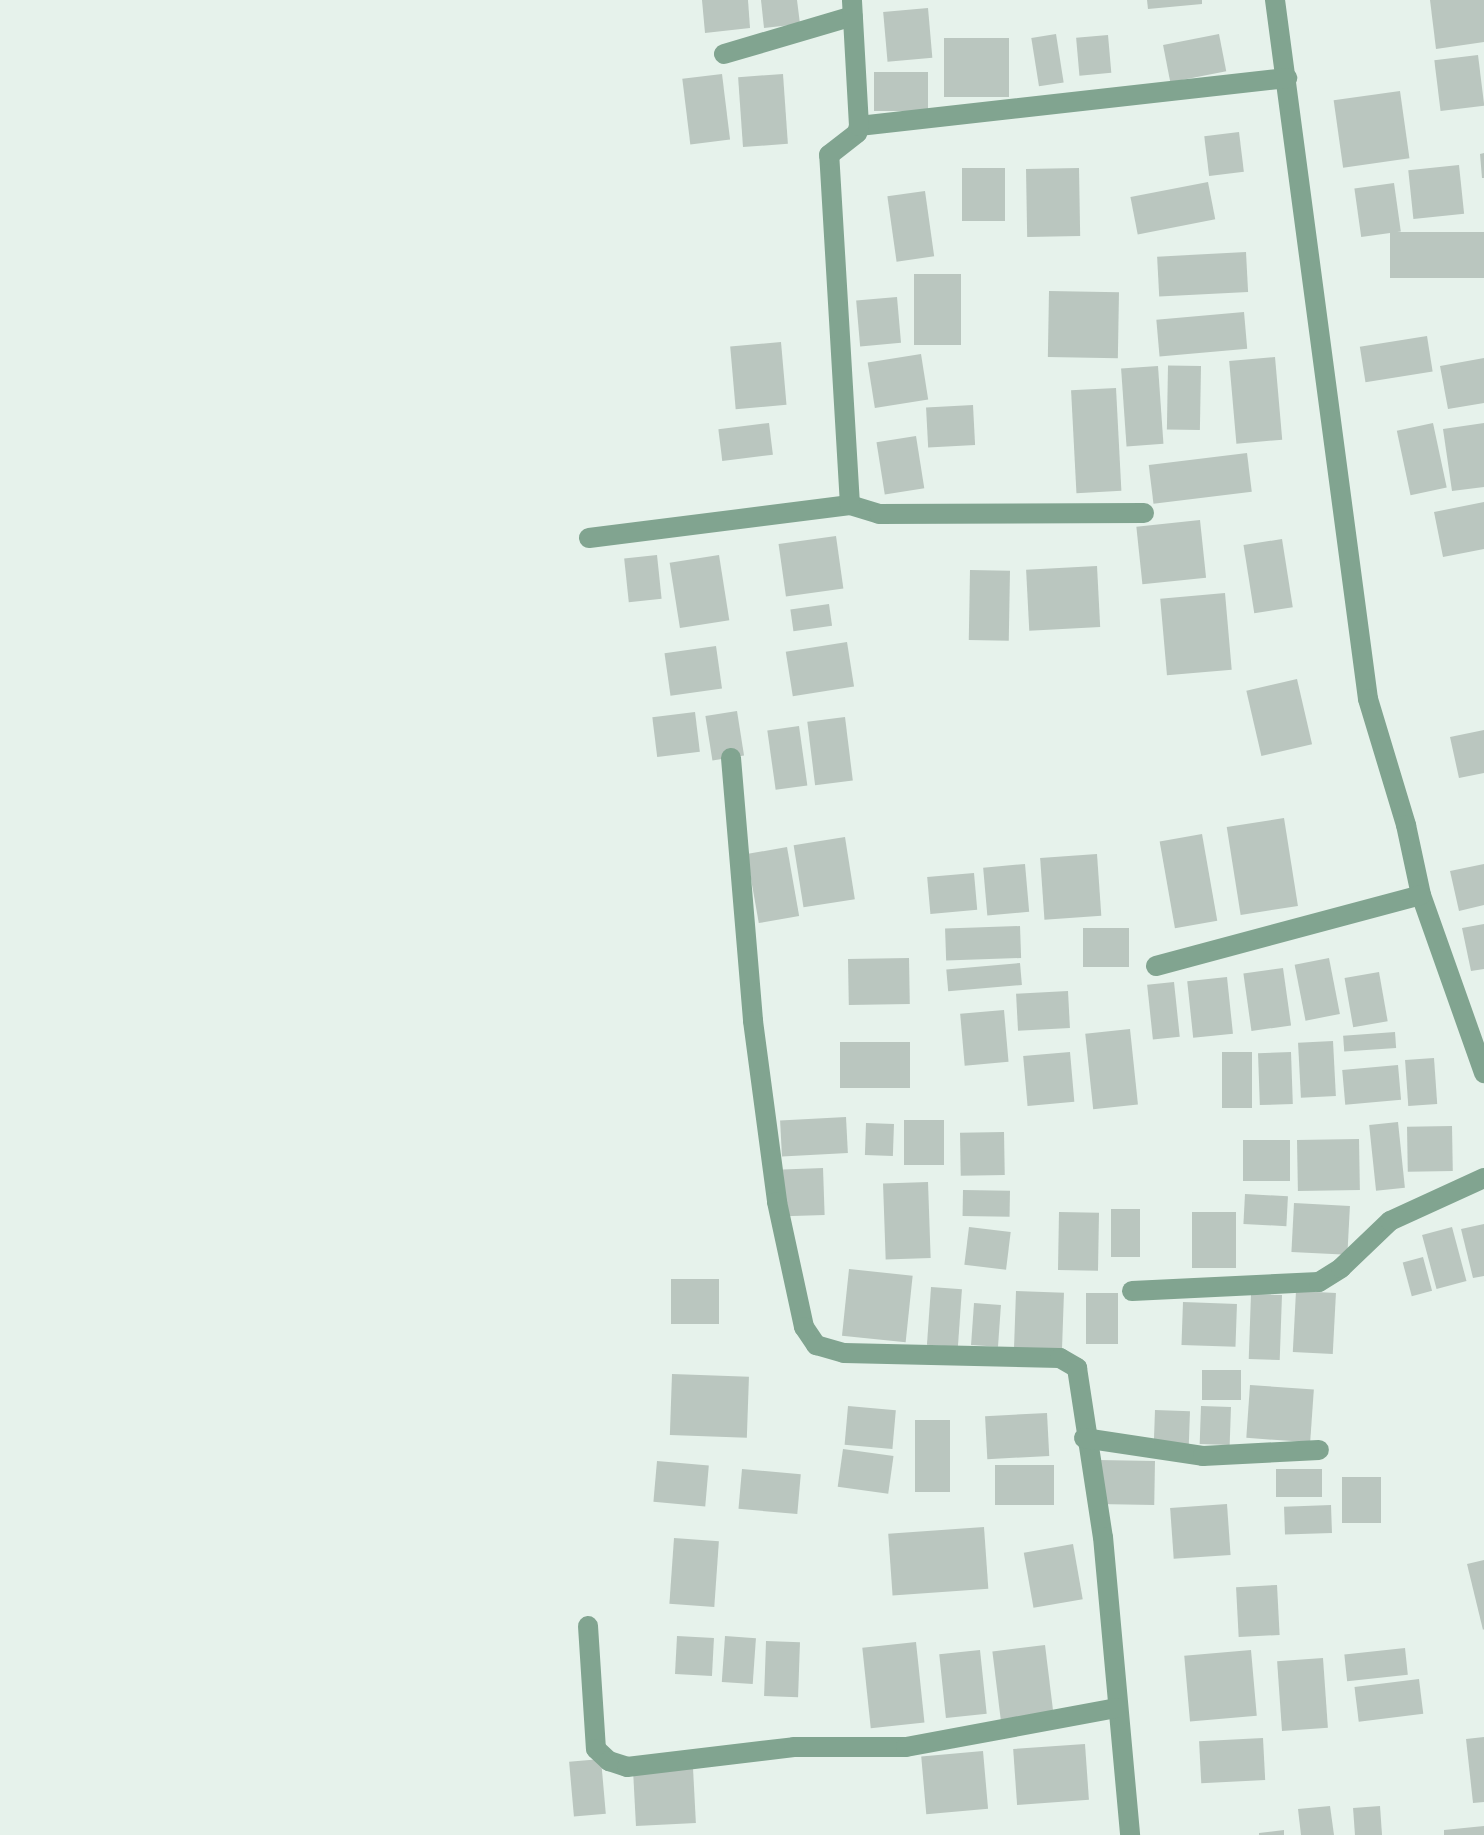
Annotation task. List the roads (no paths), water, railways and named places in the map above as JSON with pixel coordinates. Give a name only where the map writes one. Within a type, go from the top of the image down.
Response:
[{"type":"street","points":[[1275,0],[1368,699],[1406,825],[1421,895],[1484,1073]]},
{"type":"street","points":[[724,54],[852,8],[859,126]]},
{"type":"street","points":[[850,505],[829,155],[859,126],[1287,78]]},
{"type":"street","points":[[589,538],[850,505],[879,514],[1144,513]]},
{"type":"street","points":[[731,758],[753,1021],[777,1202],[804,1327],[816,1345],[844,1353],[1072,1361],[1077,1368],[1084,1438],[1103,1537],[1116,1708],[1130,1835]]},
{"type":"street","points":[[1156,966],[1421,895]]},
{"type":"street","points":[[1132,1291],[1319,1282],[1341,1268],[1390,1221],[1484,1178]]},
{"type":"street","points":[[1084,1438],[1203,1456],[1319,1450]]},
{"type":"street","points":[[588,1626],[596,1749],[609,1761],[627,1767],[794,1747],[906,1747],[1116,1708]]}]
